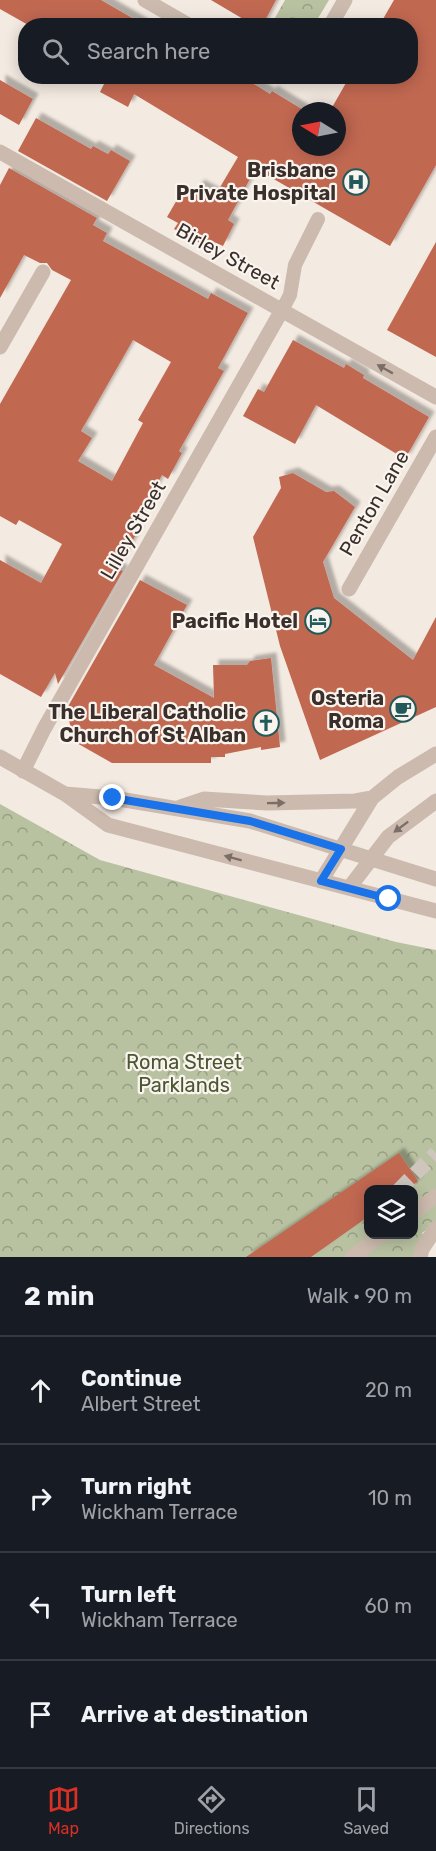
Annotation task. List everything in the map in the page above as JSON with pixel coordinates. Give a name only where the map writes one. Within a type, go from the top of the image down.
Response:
[{"type":"street","points":[[145,0],[176,18]]},
{"type":"street","points":[[335,18],[345,0]]},
{"type":"street","name":"Birley Street","points":[[0,152],[436,397]]},
{"type":"street","points":[[0,347],[43,272]]},
{"type":"street","name":"Lilley Street","points":[[23,771],[50,719],[282,310]]},
{"type":"street","name":"Penton Lane","points":[[349,589],[436,437]]},
{"type":"street","points":[[321,881],[372,798],[398,777],[436,754]]},
{"type":"street","points":[[0,757],[65,794],[108,825],[436,911]]},
{"type":"street","points":[[65,794],[113,798],[250,821],[436,879]]},
{"type":"street","points":[[177,808],[204,799],[267,803],[355,801],[372,798]]},
{"type":"street","points":[[349,888],[388,837],[436,801]]},
{"type":"street","points":[[418,1209],[436,1196]]},
{"type":"street","points":[[418,1254],[436,1228]]},
{"type":"street","points":[[352,1257],[376,1239]]},
{"type":"lane","points":[[282,310],[290,295],[295,265],[318,219]]},
{"type":"green space","points":[[285,0],[329,0],[318,18],[275,18]]},
{"type":"green space","name":"Roma Street Parklands","points":[[0,804],[100,860],[396,942],[436,950],[436,1223],[422,1233],[429,1245],[412,1257],[0,1257]]},
{"type":"building","points":[[0,0],[101,0],[132,18],[18,19],[0,9]]},
{"type":"building","points":[[211,0],[276,0],[266,18],[241,18]]},
{"type":"building","points":[[394,0],[436,0],[436,165],[390,246],[258,170],[254,177],[252,175],[228,220],[234,224],[223,246],[214,242],[211,249],[174,229],[178,223],[167,217],[181,193],[191,199],[199,185],[216,194],[238,157],[134,94],[128,107],[100,92],[104,84],[254,84],[270,94],[272,91],[292,103],[292,156],[346,156],[346,102],[335,102],[345,84],[418,84],[418,18],[384,18]]},
{"type":"building","points":[[0,80],[33,99],[19,125],[0,114]]},
{"type":"building","points":[[36,118],[91,149],[93,146],[108,154],[111,150],[130,161],[107,201],[18,151]]},
{"type":"building","points":[[9,168],[97,218],[93,225],[107,233],[103,241],[208,299],[211,293],[248,313],[218,368],[224,371],[179,451],[182,453],[168,479],[162,475],[133,528],[138,531],[117,568],[123,571],[58,684],[55,673],[41,697],[0,674],[0,560],[41,583],[62,544],[19,520],[16,525],[0,516],[0,404],[71,280],[52,270],[47,263],[40,263],[24,255],[0,298],[0,185]],"holes":[[[133,340],[171,362],[138,420],[143,423],[112,481],[78,461],[92,438],[81,431]]]},
{"type":"building","points":[[436,242],[436,357],[387,330]]},
{"type":"building","points":[[293,340],[344,368],[346,364],[364,375],[363,378],[429,417],[405,459],[316,405],[295,444],[243,416],[258,389],[264,392]]},
{"type":"building","name":"Pacific Hotel","points":[[293,473],[326,492],[334,491],[355,507],[323,562],[334,598],[413,660],[436,617],[436,707],[320,760],[280,646],[253,537],[281,488],[279,477]]},
{"type":"building","points":[[140,580],[187,605],[154,665],[214,698],[213,665],[247,665],[250,661],[271,658],[280,747],[261,750],[261,747],[225,754],[225,757],[211,757],[211,763],[112,763],[75,742],[66,710]]},
{"type":"building","points":[[399,1153],[418,1181],[413,1185],[364,1185],[364,1220],[311,1257],[246,1257]]},
{"type":"tunnel","points":[[404,1185],[436,1153]]},
{"type":"place","name":"Brisbane Private Hospital","points":[[356,182]]},
{"type":"place","name":"Pacific Hotel","points":[[318,621]]},
{"type":"place","name":"Osteria Roma","points":[[403,709]]},
{"type":"place","name":"The Liberal Catholic Church of St Alban","points":[[266,723]]},
{"type":"route","points":[[113,798],[250,821],[341,849],[321,881],[389,899]]}]
